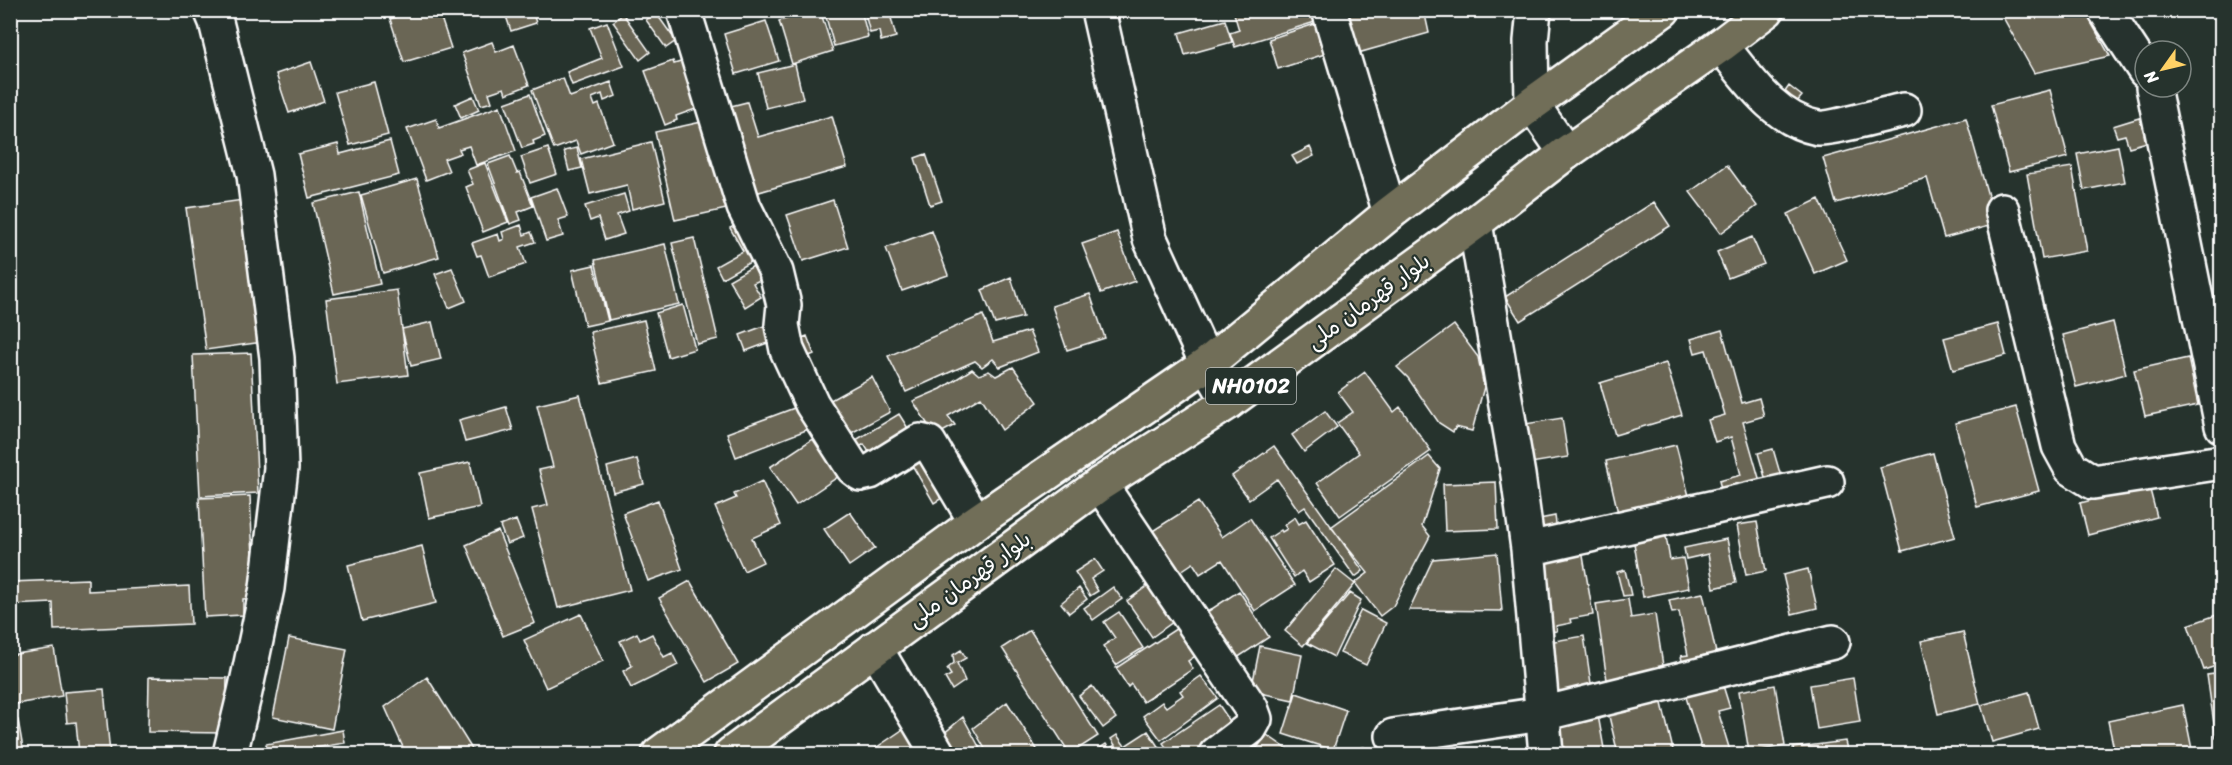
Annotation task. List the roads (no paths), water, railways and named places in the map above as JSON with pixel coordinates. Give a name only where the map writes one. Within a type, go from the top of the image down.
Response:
[{"type":"highway","name":"بلوار قهرمان ملی","points":[[659,754],[976,522],[1207,364],[1390,213],[1532,104],[1663,10]]},
{"type":"highway","name":"بلوار قهرمان ملی","points":[[731,754],[1100,484],[1229,402],[1475,223],[1566,153],[1721,45],[1767,10]]},
{"type":"street","points":[[211,10],[216,22],[254,176],[277,358],[281,468],[267,588],[230,754]]},
{"type":"street","points":[[1098,10],[1150,239],[1207,364],[1229,402]]},
{"type":"street","points":[[1329,10],[1390,213]]},
{"type":"street","points":[[1534,10],[1531,41],[1532,104],[1566,153]]},
{"type":"street","points":[[2105,10],[2133,53]]},
{"type":"street","points":[[684,11],[744,207],[776,272],[784,305],[782,325],[787,350],[812,404],[853,468],[861,474],[870,472],[920,441],[928,443],[976,522]]},
{"type":"street","points":[[1721,45],[1764,100],[1791,118],[1819,129],[1904,110]]},
{"type":"street","points":[[2155,99],[2222,426]]},
{"type":"street","points":[[2002,210],[2059,446],[2072,468],[2093,482],[2222,462]]},
{"type":"street","points":[[1475,223],[1518,475],[1528,549],[1546,754]]},
{"type":"street","points":[[1528,549],[1827,482]]},
{"type":"street","points":[[1100,484],[1251,708],[1255,720],[1250,728],[1216,754]]},
{"type":"street","points":[[1393,736],[1542,714],[1833,642]]},
{"type":"street","points":[[875,648],[939,754]]}]
